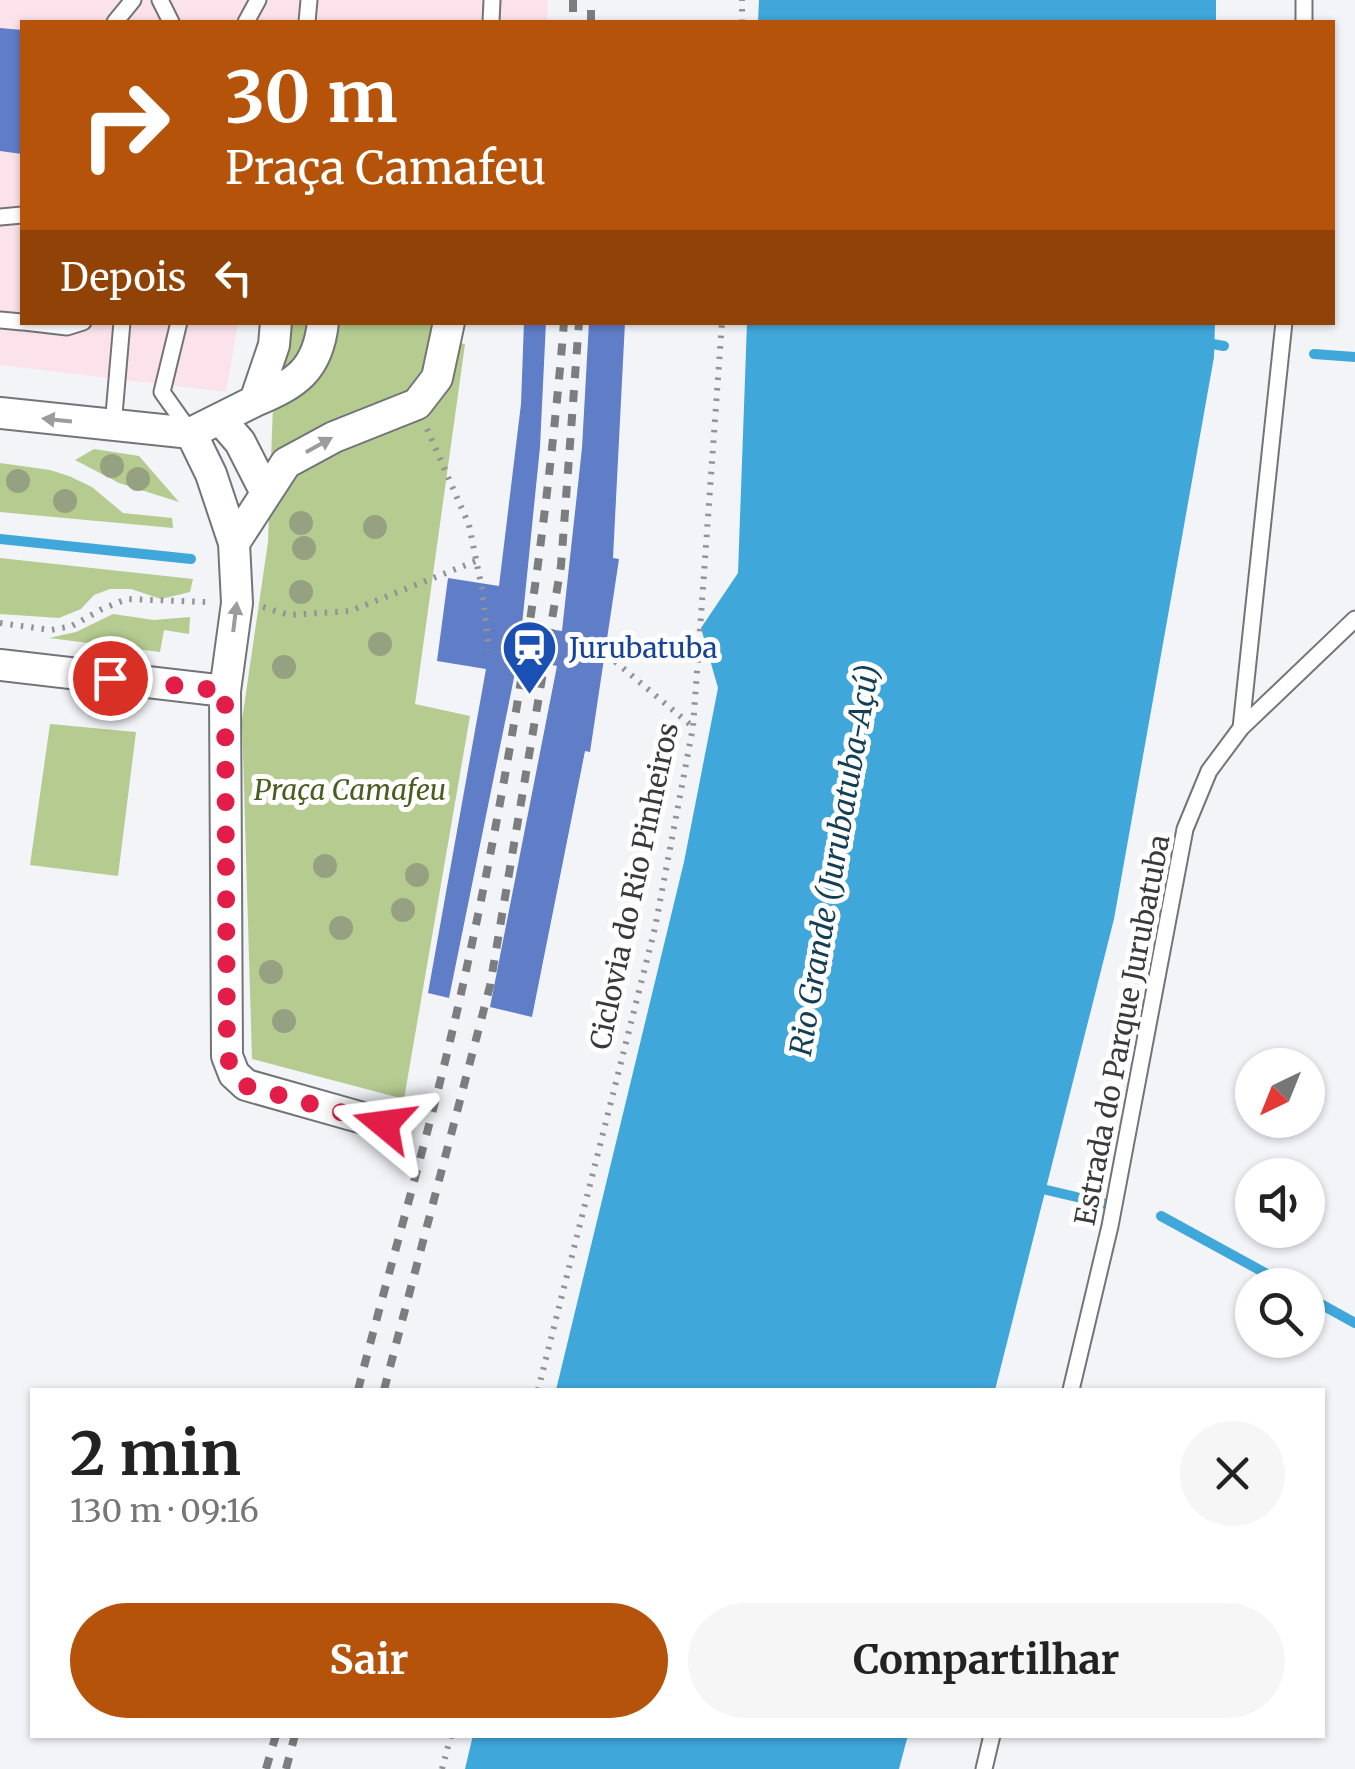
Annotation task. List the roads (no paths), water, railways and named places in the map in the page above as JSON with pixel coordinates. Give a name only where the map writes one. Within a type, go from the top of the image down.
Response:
[{"type":"street","points":[[255,401],[274,345],[276,325]]},
{"type":"street","points":[[0,414],[192,433],[287,388],[306,371],[320,346],[323,325]]},
{"type":"street","points":[[234,542],[286,463],[334,436],[417,404],[437,378],[448,325]]},
{"type":"street","points":[[220,419],[240,442],[266,493]]},
{"type":"street","points":[[192,433],[234,542],[237,603],[225,691],[227,1056],[234,1074],[246,1086],[384,1124]]},
{"type":"street","points":[[0,665],[225,691]]},
{"type":"lane","points":[[117,20],[133,0]]},
{"type":"lane","points":[[113,426],[122,325]]},
{"type":"lane","points":[[178,325],[162,392],[192,433]]},
{"type":"lane","points":[[1240,728],[1284,325]]},
{"type":"lane","name":"Estrada do Parque Jurubatuba","points":[[1071,1388],[1110,1226],[1185,829],[1209,772],[1240,728],[1355,619]]},
{"type":"lane","points":[[984,1769],[991,1738]]},
{"type":"water","points":[[759,0],[1216,0],[1216,20],[758,20]]},
{"type":"water","name":"Rio Grande (Jurubatuba-Açú)","points":[[747,325],[1215,325],[1214,357],[1114,919],[996,1388],[556,1388],[684,862],[718,688],[701,628],[738,573]]},
{"type":"water","points":[[472,1738],[907,1738],[899,1769],[465,1769]]},
{"type":"waterway","points":[[1201,342],[1224,346]]},
{"type":"waterway","points":[[1314,354],[1355,357]]},
{"type":"waterway","points":[[0,539],[191,559]]},
{"type":"waterway","points":[[1034,1187],[1106,1204]]},
{"type":"waterway","points":[[1161,1216],[1256,1268]]},
{"type":"waterway","points":[[1325,1306],[1355,1323]]},
{"type":"railway","points":[[573,0],[573,20]]},
{"type":"railway","points":[[591,0],[591,20]]},
{"type":"railway","points":[[359,1388],[452,1032],[497,817],[537,570],[564,325]]},
{"type":"railway","points":[[385,1388],[490,986],[561,566],[579,325]]},
{"type":"railway","points":[[266,1769],[275,1738]]},
{"type":"railway","points":[[286,1769],[294,1738]]},
{"type":"place","name":"Jurubatuba","points":[[530,697]]},
{"type":"park label","name":"Praça Camafeu","points":[[350,790]]}]
